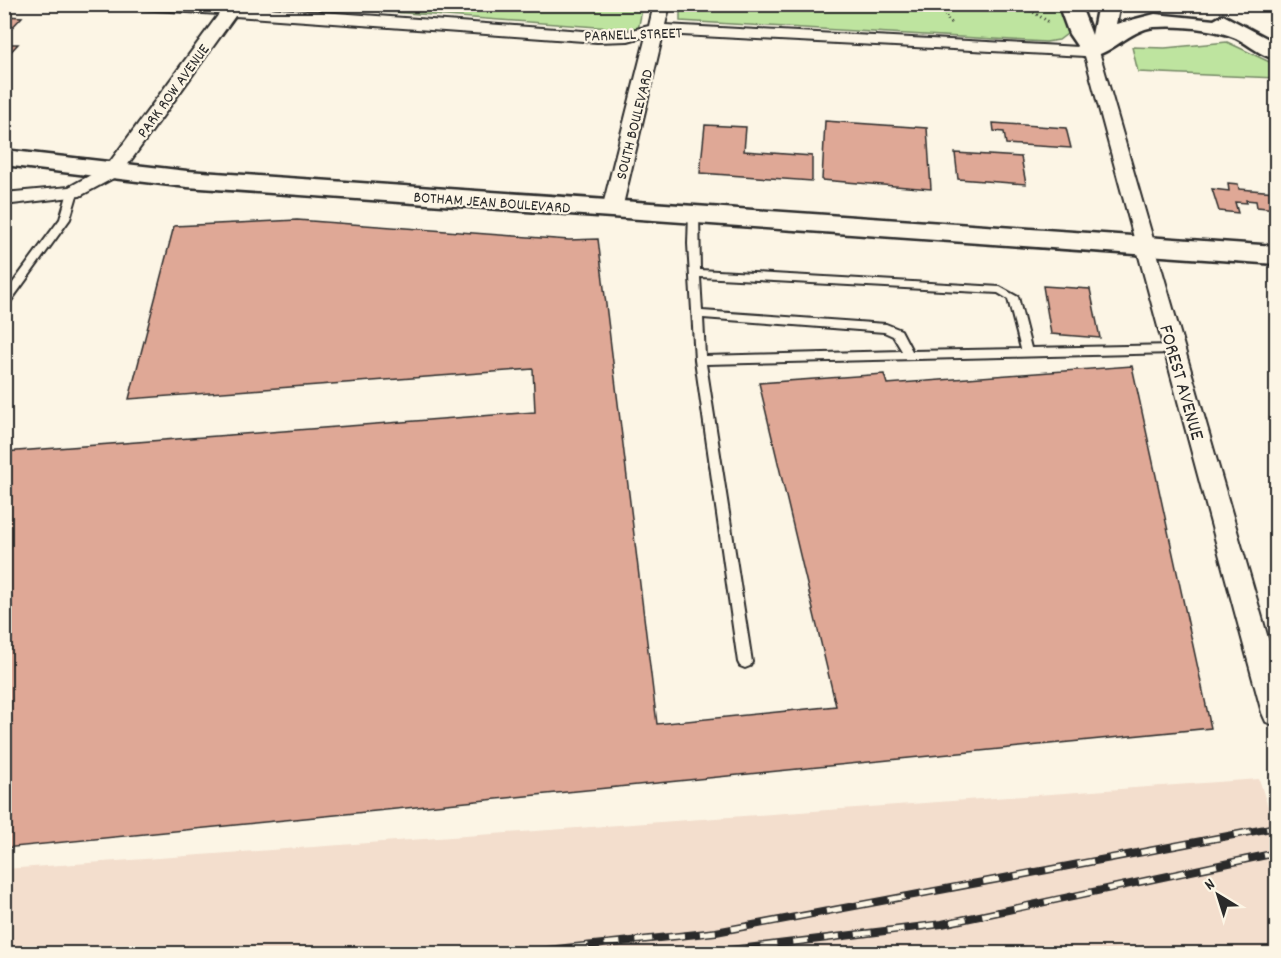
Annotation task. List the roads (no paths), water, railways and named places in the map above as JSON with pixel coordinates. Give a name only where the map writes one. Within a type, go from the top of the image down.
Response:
[{"type":"main road","points":[[1069,4],[1080,33],[1092,51]]},
{"type":"main road","points":[[1092,51],[1103,34],[1109,4]]},
{"type":"main road","points":[[1192,4],[1276,52]]},
{"type":"main road","points":[[1229,4],[1276,31]]},
{"type":"main road","points":[[1092,51],[1127,27],[1146,22],[1190,22],[1240,32]]},
{"type":"main road","name":"BOTHAM JEAN BOULEVARD","points":[[4,157],[187,179],[1144,244]]},
{"type":"main road","points":[[1144,244],[1276,255]]},
{"type":"street","name":"PARNELL STREET","points":[[139,4],[597,37],[628,36],[656,29],[1092,51]]},
{"type":"street","name":"SOUTH BOULEVARD","points":[[612,209],[662,4]]},
{"type":"street","name":"PARK ROW AVENUE","points":[[114,170],[230,11]]},
{"type":"street","name":"FOREST AVENUE","points":[[1092,51],[1276,713]]},
{"type":"street","points":[[4,199],[73,192],[114,170]]},
{"type":"lane","points":[[4,303],[65,219],[73,192]]},
{"type":"lane","points":[[694,213],[694,273],[700,360],[745,662]]},
{"type":"lane","points":[[694,273],[1000,290],[1013,297],[1027,352]]},
{"type":"lane","points":[[697,314],[886,328],[897,333],[909,355]]},
{"type":"lane","points":[[700,360],[1174,349]]},
{"type":"railway","points":[[509,954],[716,932],[1276,827]]},
{"type":"railway","points":[[697,954],[942,924],[1276,853]]}]
